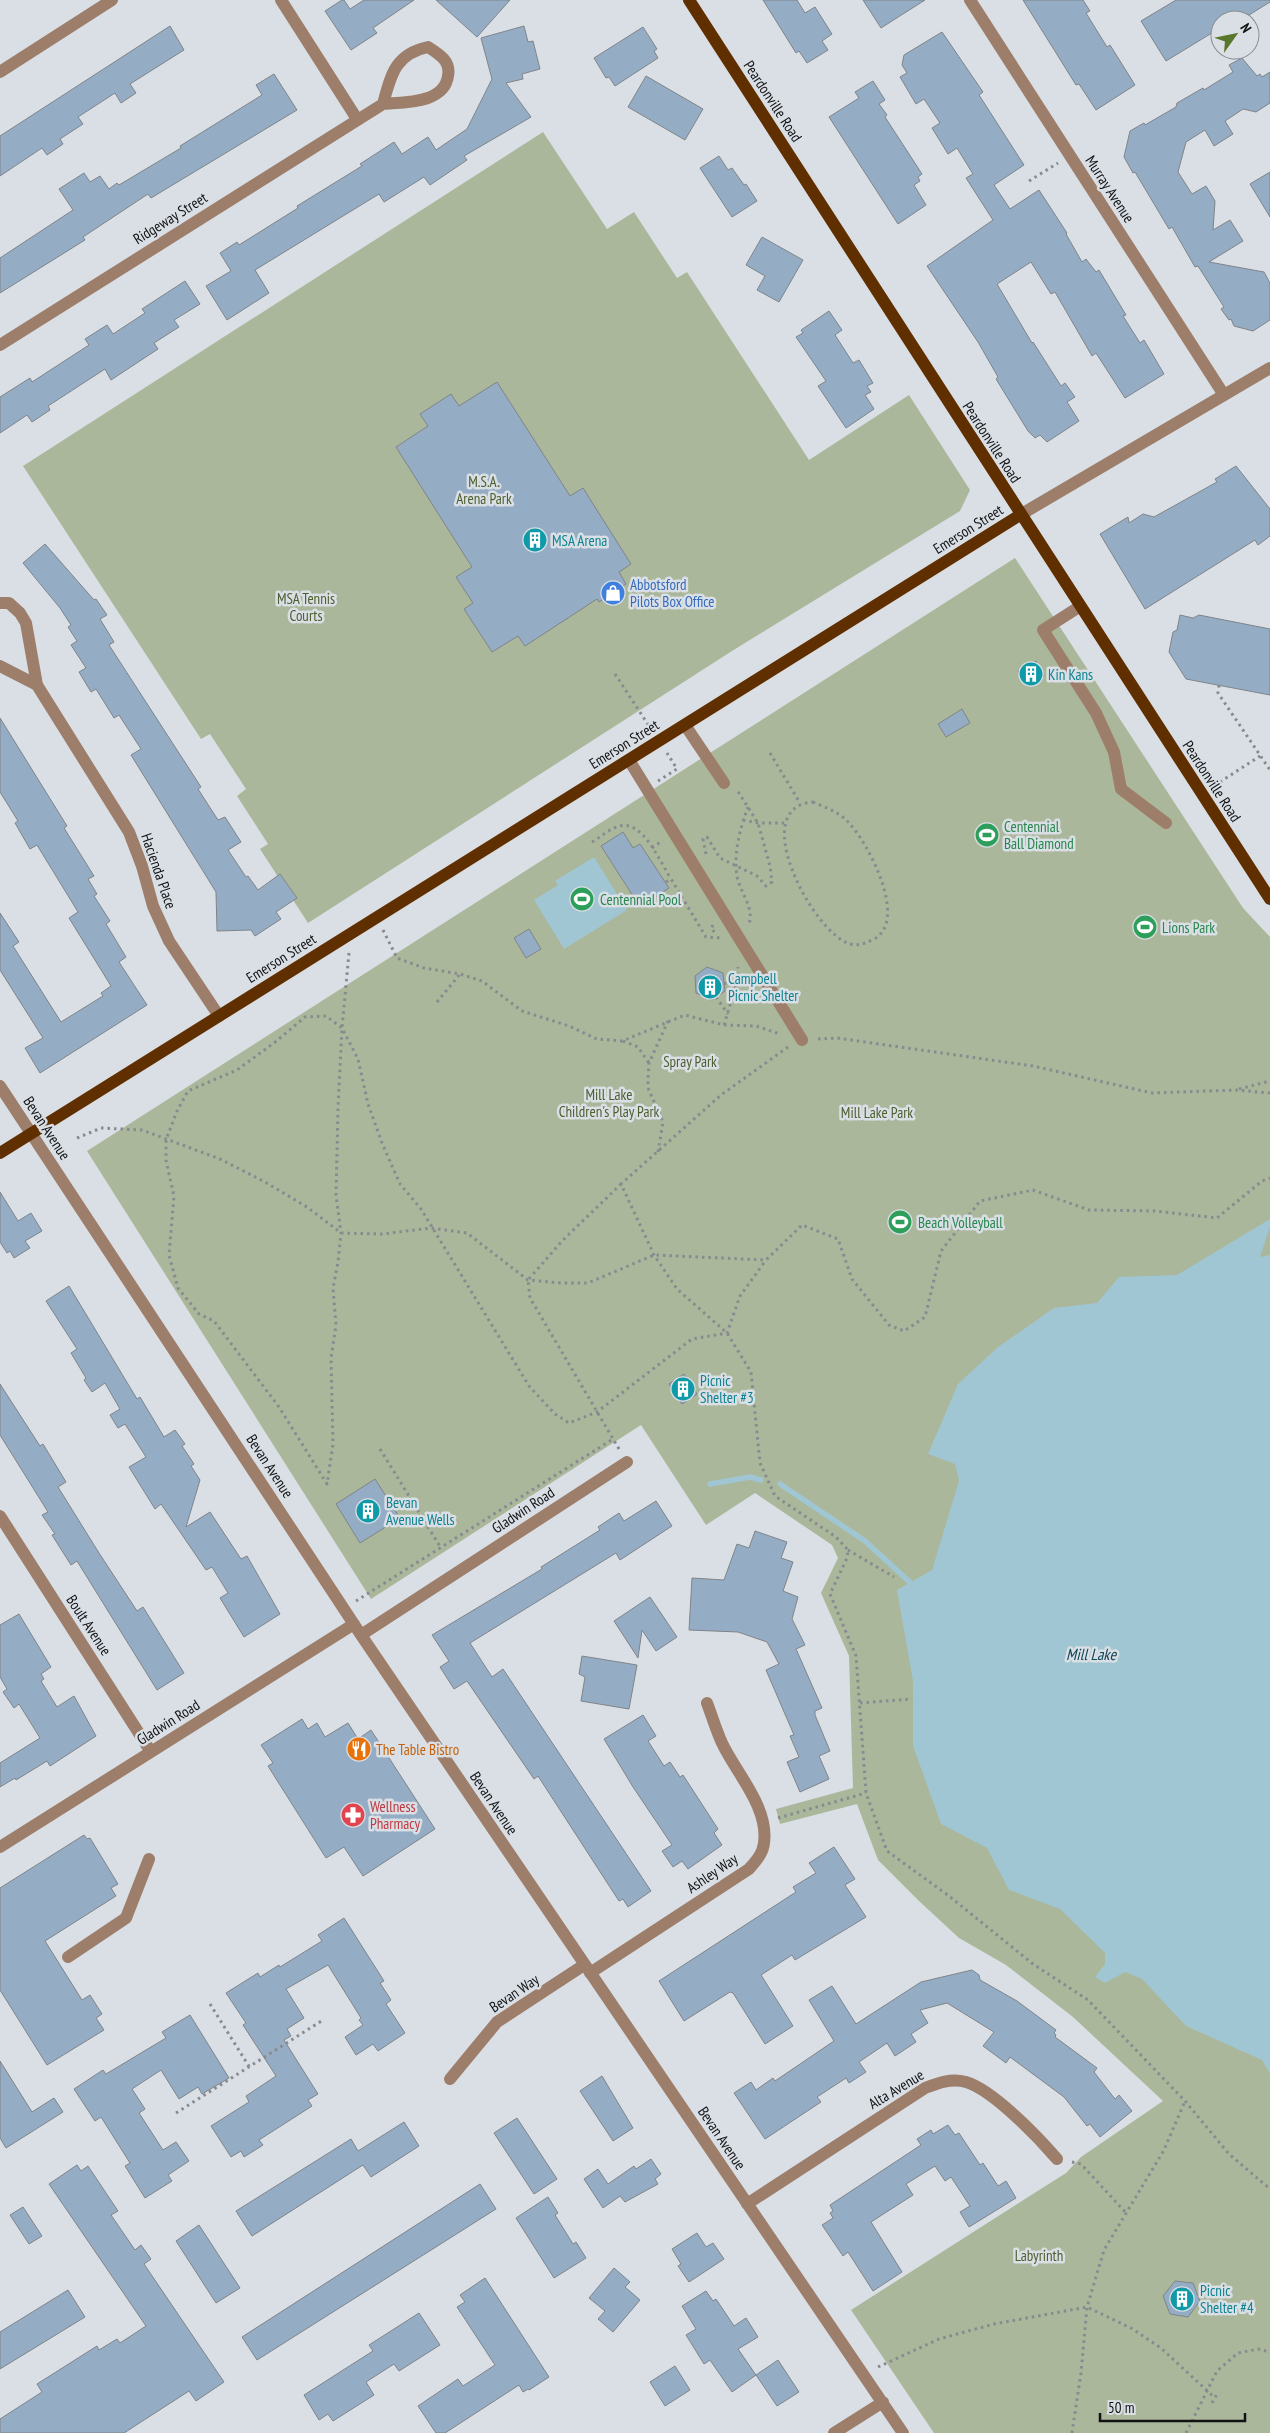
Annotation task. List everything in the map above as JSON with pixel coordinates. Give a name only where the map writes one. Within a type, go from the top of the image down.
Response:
[{"type":"main road","name":"Peardonville Road","points":[[689,0],[1079,607],[1270,899]]},
{"type":"main road","name":"Emerson Street","points":[[0,1153],[1020,515]]},
{"type":"street","points":[[0,72],[112,0]]},
{"type":"street","points":[[281,0],[357,120]]},
{"type":"street","name":"Murray Avenue","points":[[970,0],[1224,395]]},
{"type":"street","name":"Ridgeway Street","points":[[0,345],[383,104],[413,102],[434,96],[447,84],[449,70],[443,56],[428,47],[414,50],[401,60],[391,74],[383,104]]},
{"type":"street","name":"Emerson Street","points":[[1020,515],[1270,368]]},
{"type":"street","points":[[0,603],[9,603],[20,613],[26,623],[36,685]]},
{"type":"street","points":[[1079,607],[1043,630],[1096,713],[1114,752],[1121,790],[1166,823]]},
{"type":"street","points":[[0,666],[36,685]]},
{"type":"street","name":"Hacienda Place","points":[[36,685],[129,832],[142,866],[153,906],[169,941],[219,1016]]},
{"type":"street","points":[[685,725],[729,784]]},
{"type":"street","points":[[629,760],[802,1040]]},
{"type":"street","name":"Bevan Avenue","points":[[0,1086],[361,1635],[903,2433]]},
{"type":"street","name":"Gladwin Road","points":[[361,1635],[627,1462]]},
{"type":"street","name":"Boult Avenue","points":[[0,1516],[151,1752]]},
{"type":"street","name":"Gladwin Road","points":[[0,1848],[354,1624]]},
{"type":"street","name":"Ashley Way","points":[[587,1969],[749,1869],[759,1857],[764,1843],[763,1822],[758,1807],[722,1742],[707,1703]]},
{"type":"street","points":[[68,1957],[126,1918],[149,1859]]},
{"type":"street","name":"Bevan Way","points":[[450,2079],[497,2022],[587,1969]]},
{"type":"street","name":"Alta Avenue","points":[[747,2204],[925,2088],[944,2081],[966,2082],[984,2091],[1039,2138],[1057,2159]]},
{"type":"street","points":[[834,2433],[883,2402]]},
{"type":"path","points":[[1029,181],[1069,155]]},
{"type":"path","points":[[615,674],[635,704]]},
{"type":"path","points":[[1219,685],[1218,693],[1270,770]]},
{"type":"path","points":[[770,754],[800,803]]},
{"type":"path","points":[[1220,782],[1260,756]]},
{"type":"path","points":[[646,787],[677,769]]},
{"type":"path","points":[[695,865],[707,857],[703,839],[707,837],[720,858],[757,876],[766,886],[772,882],[770,866],[758,823],[748,806],[729,784]]},
{"type":"path","points":[[813,802],[829,809],[846,820],[874,861],[888,906],[886,926],[875,939],[858,946],[843,942],[813,910],[792,868],[785,843],[785,823],[789,811],[800,803],[813,802]]},
{"type":"path","points":[[748,806],[743,820],[736,865],[738,880],[752,914],[748,926]]},
{"type":"path","points":[[743,820],[758,823],[785,823]]},
{"type":"path","points":[[592,842],[618,826],[628,825],[641,831],[706,937],[740,939]]},
{"type":"path","points":[[666,882],[671,879]]},
{"type":"path","points":[[376,918],[397,958],[424,968],[460,974],[482,981],[522,1011],[569,1026],[598,1040],[622,1041],[638,1047],[649,1063]]},
{"type":"path","points":[[714,922],[711,929],[713,933],[740,939]]},
{"type":"path","points":[[353,933],[345,980],[342,1028],[336,1195],[341,1233],[333,1288],[336,1325],[331,1358],[333,1444],[327,1484],[279,1407],[214,1321],[199,1314],[178,1288],[169,1255],[174,1196],[166,1160],[166,1140],[177,1111],[188,1091],[237,1070],[274,1044],[305,1017],[326,1016],[342,1028],[358,1059],[368,1104],[400,1184],[420,1209],[529,1386],[555,1414],[569,1423],[597,1412],[692,1339],[727,1333]]},
{"type":"path","points":[[724,1025],[736,986],[740,939]]},
{"type":"path","points":[[437,1002],[460,974]]},
{"type":"path","points":[[724,983],[736,986]]},
{"type":"path","points":[[716,997],[728,1014]]},
{"type":"path","points":[[622,1041],[684,1015],[724,1025],[756,1026],[802,1040],[837,1038],[1034,1066],[1152,1093],[1236,1090],[1270,1093]]},
{"type":"path","points":[[658,1152],[662,1122],[648,1088],[649,1063],[668,1021]]},
{"type":"path","points":[[609,1432],[530,1298],[528,1280],[562,1241],[621,1184],[721,1096],[779,1052],[802,1040]]},
{"type":"path","points":[[1236,1090],[1270,1081]]},
{"type":"path","points":[[77,1138],[102,1128],[142,1130],[220,1160],[265,1182],[307,1207],[341,1233],[382,1234],[431,1228],[467,1233],[528,1280],[561,1284],[588,1284],[654,1255],[766,1260]]},
{"type":"path","points":[[727,1333],[740,1296],[766,1260],[802,1225],[838,1240],[852,1278],[889,1325],[904,1331],[925,1317],[941,1251],[980,1201],[1033,1190],[1089,1210],[1154,1211],[1217,1218],[1262,1181],[1270,1178]]},
{"type":"path","points":[[621,1184],[654,1255],[677,1289],[727,1333],[751,1372],[760,1463],[774,1496],[836,1537],[848,1550],[894,1577]]},
{"type":"path","points":[[344,1609],[613,1439]]},
{"type":"path","points":[[380,1450],[441,1548]]},
{"type":"path","points":[[848,1550],[847,1558],[830,1594],[856,1656],[866,1793],[887,1851],[949,1896],[1032,1964],[1088,2000],[1185,2101],[1229,2154],[1270,2189]]},
{"type":"path","points":[[860,1703],[912,1699]]},
{"type":"path","points":[[763,1822],[866,1793]]},
{"type":"path","points":[[210,2004],[250,2068]]},
{"type":"path","points":[[176,2114],[323,2020]]},
{"type":"path","points":[[1072,2433],[1081,2372],[1087,2307],[1104,2250],[1164,2150],[1185,2101]]},
{"type":"path","points":[[1057,2159],[1081,2164],[1127,2214]]},
{"type":"path","points":[[864,2374],[939,2340],[994,2324],[1087,2307],[1131,2328],[1161,2348],[1215,2398]]},
{"type":"path","points":[[1186,2433],[1190,2421],[1208,2392],[1217,2371],[1238,2353],[1258,2349],[1270,2352]]},
{"type":"path","points":[[1212,2403],[1218,2392]]},
{"type":"green space","name":"M.S.A. Arena Park","points":[[543,132],[607,229],[634,212],[677,278],[687,272],[809,460],[909,395],[970,490],[960,511],[732,651],[308,923],[260,849],[268,844],[237,796],[246,789],[210,734],[201,739],[23,466]]},
{"type":"green space","name":"Mill Lake Park","points":[[1015,558],[1243,908],[1270,937],[1270,2433],[934,2433],[851,2310],[1066,2173],[1081,2157],[1163,2101],[1073,2017],[1006,1965],[959,1938],[919,1901],[878,1860],[857,1804],[780,1824],[776,1809],[853,1788],[849,1656],[821,1593],[838,1558],[832,1545],[755,1493],[706,1525],[641,1425],[371,1599],[87,1151]]},
{"type":"water","points":[[594,857],[627,910],[564,949],[534,900],[558,885],[555,881]]},
{"type":"water","name":"Mill Lake","points":[[1270,1219],[1270,1227],[1260,1257],[1270,1255],[1270,2074],[1262,2060],[1186,2026],[1142,1979],[1125,1972],[1105,1983],[1095,1977],[1105,1964],[1105,1953],[1060,1909],[1009,1890],[987,1848],[941,1824],[913,1746],[913,1681],[897,1590],[932,1570],[959,1481],[955,1464],[928,1454],[958,1384],[998,1347],[1054,1308],[1097,1303],[1119,1277],[1177,1275]]},
{"type":"building","points":[[342,0],[350,9],[364,0],[414,0],[373,28],[377,33],[351,50],[325,11]]},
{"type":"building","points":[[436,0],[510,0],[477,37]]},
{"type":"building","points":[[763,0],[797,0],[805,13],[815,7],[832,34],[822,41],[828,50],[807,63],[799,51],[796,53]]},
{"type":"building","points":[[863,0],[925,0],[881,28]]},
{"type":"building","points":[[1023,0],[1083,0],[1090,11],[1086,13],[1107,47],[1110,45],[1135,85],[1096,110],[1079,84],[1076,85]]},
{"type":"building","points":[[1176,0],[1270,0],[1270,2],[1257,10],[1210,10],[1210,34],[1166,61],[1141,21]]},
{"type":"building","points":[[170,26],[184,50],[130,84],[136,93],[121,103],[115,93],[78,117],[83,124],[60,139],[63,144],[47,155],[42,148],[0,176],[0,136]]},
{"type":"building","points":[[524,26],[528,42],[533,41],[540,69],[522,74],[523,79],[506,83],[531,117],[464,156],[467,160],[430,185],[424,177],[384,202],[379,194],[255,270],[269,293],[227,320],[206,286],[231,271],[220,253],[237,242],[239,245],[298,208],[297,206],[362,166],[360,164],[394,142],[402,154],[428,137],[436,150],[467,129],[492,79],[481,38]]},
{"type":"building","points":[[643,27],[657,49],[654,51],[658,58],[615,86],[609,77],[606,78],[594,58]]},
{"type":"building","points":[[942,32],[983,92],[979,95],[1024,165],[994,185],[1010,209],[1039,190],[1067,233],[1082,262],[1086,259],[1096,272],[1099,270],[1126,315],[1123,316],[1140,343],[1144,340],[1164,374],[1125,398],[1096,353],[1092,356],[1055,292],[1051,294],[1031,262],[997,284],[1032,343],[1061,386],[1065,383],[1075,397],[1067,402],[1079,421],[1047,442],[1040,435],[1035,438],[1028,431],[996,379],[998,377],[978,342],[927,266],[993,220],[966,178],[973,174],[957,148],[948,154],[932,128],[940,123],[924,99],[916,104],[900,77],[907,73],[902,65],[904,55]]},
{"type":"building","points":[[1238,60],[1244,60],[1257,76],[1260,74],[1262,77],[1270,72],[1270,103],[1256,112],[1243,109],[1225,121],[1233,134],[1214,146],[1205,130],[1186,142],[1178,172],[1192,194],[1206,186],[1215,201],[1213,230],[1230,220],[1243,241],[1209,262],[1264,272],[1270,283],[1270,320],[1253,331],[1234,326],[1231,319],[1229,320],[1221,309],[1224,307],[1198,266],[1195,267],[1172,227],[1169,229],[1124,157],[1130,131],[1144,123],[1145,125],[1176,107],[1177,103],[1203,88],[1204,90],[1233,72],[1229,65]]},
{"type":"building","points":[[274,74],[297,110],[151,198],[148,194],[83,237],[85,240],[0,293],[0,258],[73,210],[59,189],[84,173],[90,182],[100,176],[109,189],[117,183],[119,185],[181,148],[180,146],[262,95],[256,85]]},
{"type":"building","points":[[646,76],[703,109],[685,140],[628,107]]},
{"type":"building","points":[[873,81],[885,100],[879,104],[887,115],[885,117],[922,174],[918,177],[920,181],[914,185],[926,205],[898,224],[829,117],[859,98],[855,92]]},
{"type":"building","points":[[719,156],[728,170],[732,168],[744,185],[746,184],[757,201],[732,217],[700,168]]},
{"type":"building","points":[[1270,172],[1270,217],[1250,184]]},
{"type":"building","points":[[762,237],[803,260],[779,302],[757,290],[765,276],[746,265]]},
{"type":"building","points":[[185,281],[200,304],[174,320],[179,327],[154,343],[158,349],[111,380],[105,369],[48,406],[50,410],[32,422],[27,415],[0,433],[0,397],[30,378],[32,382],[89,345],[85,339],[107,325],[113,334],[145,313],[142,309]]},
{"type":"building","points":[[829,311],[842,330],[835,335],[853,363],[859,360],[873,383],[867,386],[871,392],[865,395],[874,409],[846,428],[818,386],[826,381],[796,337],[803,333],[801,330]]},
{"type":"building","name":"MSA Arena","points":[[497,382],[570,496],[583,488],[631,564],[619,572],[626,584],[599,602],[597,599],[525,646],[518,636],[492,652],[464,609],[473,603],[456,577],[472,567],[396,447],[428,426],[420,414],[451,394],[459,406]]},
{"type":"building","points":[[1236,466],[1270,509],[1270,536],[1258,545],[1255,540],[1145,609],[1100,534],[1128,517],[1129,523],[1143,514],[1154,517],[1217,482],[1215,479]]},
{"type":"building","points":[[45,544],[94,600],[96,599],[107,615],[100,619],[114,642],[109,645],[201,787],[198,789],[218,820],[225,817],[241,842],[228,850],[246,877],[248,876],[258,890],[280,874],[297,898],[276,912],[281,919],[255,936],[251,930],[217,931],[216,892],[131,755],[141,749],[119,715],[114,718],[96,689],[91,692],[79,672],[86,668],[71,645],[77,641],[68,627],[71,625],[60,608],[23,563]]},
{"type":"building","points":[[1180,615],[1193,618],[1199,615],[1270,629],[1270,695],[1186,679],[1169,652],[1173,632],[1177,630]]},
{"type":"building","name":"Kin Kans","points":[[1036,661],[1044,676],[1027,686],[1018,671]]},
{"type":"building","points":[[962,709],[970,723],[946,737],[938,724]]},
{"type":"building","points":[[0,718],[67,826],[64,828],[94,876],[88,879],[97,894],[94,896],[110,921],[106,924],[126,957],[119,962],[147,1005],[40,1073],[25,1048],[43,1038],[0,970],[0,913],[19,942],[13,946],[61,1022],[103,996],[101,993],[111,986],[69,918],[78,912],[37,845],[30,849],[15,823],[18,821],[0,792]]},
{"type":"building","points":[[623,832],[633,848],[640,844],[669,888],[640,907],[601,846]]},
{"type":"building","points":[[529,929],[541,949],[526,958],[514,938]]},
{"type":"building","name":"Campbell Picnic Shelter","points":[[707,967],[723,973],[725,991],[712,1000],[696,993],[695,976]]},
{"type":"building","points":[[0,1192],[18,1221],[31,1213],[42,1231],[25,1241],[30,1248],[14,1258],[10,1251],[7,1253],[0,1242]]},
{"type":"building","points":[[69,1286],[137,1399],[140,1397],[164,1437],[175,1430],[185,1444],[182,1446],[194,1464],[191,1466],[200,1480],[186,1527],[210,1512],[241,1559],[247,1556],[280,1614],[244,1637],[220,1598],[228,1593],[212,1567],[206,1570],[161,1504],[155,1509],[129,1467],[146,1457],[125,1424],[118,1428],[110,1415],[120,1409],[105,1383],[92,1392],[84,1380],[86,1378],[71,1353],[77,1349],[46,1301]]},
{"type":"building","name":"Picnic Shelter #3","points":[[684,1374],[697,1394],[682,1404],[669,1384]]},
{"type":"building","points":[[0,1384],[40,1446],[43,1444],[66,1482],[58,1487],[99,1553],[137,1611],[143,1607],[184,1673],[157,1690],[77,1561],[71,1565],[52,1535],[55,1534],[42,1515],[48,1512],[0,1435]]},
{"type":"building","name":"Bevan Avenue Wells","points":[[375,1479],[400,1518],[360,1543],[336,1504]]},
{"type":"building","points":[[656,1501],[672,1526],[620,1560],[616,1553],[470,1643],[492,1677],[503,1669],[651,1891],[628,1907],[623,1899],[619,1901],[538,1776],[534,1779],[467,1681],[454,1689],[440,1667],[449,1661],[432,1635],[542,1569],[541,1567],[600,1530],[598,1527],[619,1513],[624,1521]]},
{"type":"building","points":[[755,1531],[787,1542],[781,1558],[793,1562],[783,1591],[798,1597],[792,1619],[805,1645],[796,1649],[822,1708],[815,1711],[815,1715],[830,1751],[819,1756],[829,1779],[800,1792],[787,1762],[799,1757],[790,1736],[794,1735],[766,1670],[779,1664],[767,1642],[738,1632],[689,1630],[692,1578],[724,1580],[737,1544],[749,1548]]},
{"type":"building","points":[[650,1597],[677,1637],[656,1651],[642,1630],[638,1658],[614,1621]]},
{"type":"building","points":[[19,1614],[51,1667],[41,1674],[44,1679],[41,1681],[57,1707],[74,1696],[96,1736],[50,1766],[47,1761],[16,1780],[15,1778],[0,1787],[0,1763],[40,1738],[19,1704],[14,1708],[3,1692],[7,1689],[0,1677],[0,1625]]},
{"type":"building","points":[[582,1656],[637,1665],[629,1709],[581,1701],[585,1677],[579,1674]]},
{"type":"building","points":[[643,1715],[656,1736],[648,1741],[664,1766],[670,1762],[680,1777],[683,1775],[718,1829],[714,1833],[722,1845],[688,1869],[682,1861],[673,1867],[662,1851],[672,1845],[633,1787],[604,1739]]},
{"type":"building","points":[[302,1719],[308,1729],[317,1723],[325,1737],[348,1723],[358,1739],[371,1730],[435,1829],[363,1876],[344,1847],[326,1858],[268,1766],[273,1763],[261,1745]]},
{"type":"building","points":[[84,1835],[87,1839],[90,1838],[118,1884],[111,1888],[116,1896],[45,1941],[82,2000],[90,1995],[102,2014],[96,2018],[104,2030],[47,2065],[0,1990],[0,1888]]},
{"type":"building","points":[[834,1847],[855,1879],[845,1885],[866,1917],[795,1960],[792,1955],[761,1975],[793,2026],[765,2044],[733,1993],[730,1992],[684,2021],[659,1981],[796,1892],[793,1887],[816,1873],[809,1863]]},
{"type":"building","points":[[344,1918],[384,1981],[380,1983],[391,2000],[386,2004],[405,2033],[378,2051],[373,2044],[356,2055],[345,2037],[363,2025],[359,2020],[361,2018],[328,1965],[286,1989],[304,2018],[287,2029],[291,2036],[284,2040],[318,2094],[308,2100],[312,2106],[259,2140],[263,2145],[244,2157],[241,2151],[231,2157],[211,2126],[249,2102],[246,2096],[276,2076],[243,2025],[246,2023],[226,1993],[258,1973],[260,1977],[279,1965],[280,1967],[322,1941],[318,1935]]},
{"type":"building","points":[[972,1970],[979,1975],[980,1980],[1017,2001],[1056,2030],[1054,2033],[1055,2037],[1097,2068],[1094,2072],[1115,2099],[1119,2095],[1132,2111],[1100,2137],[1090,2124],[1087,2126],[1064,2097],[1010,2057],[1006,2063],[983,2046],[994,2032],[947,2003],[920,2010],[928,2023],[911,2034],[916,2042],[895,2056],[887,2043],[859,2062],[866,2072],[849,2083],[846,2078],[817,2097],[821,2102],[765,2139],[734,2093],[751,2082],[756,2090],[773,2078],[775,2081],[834,2041],[809,2000],[832,1986],[856,2024],[921,1982]]},
{"type":"building","points":[[190,2015],[229,2078],[202,2094],[198,2087],[179,2099],[161,2070],[132,2089],[145,2109],[139,2113],[163,2150],[176,2142],[189,2161],[168,2175],[172,2181],[145,2198],[125,2166],[130,2163],[101,2117],[95,2121],[74,2089],[103,2070],[106,2074],[166,2038],[162,2032]]},
{"type":"building","points":[[0,2061],[32,2112],[54,2098],[63,2112],[6,2148],[0,2138]]},
{"type":"building","points":[[602,2076],[633,2128],[613,2141],[580,2091]]},
{"type":"building","points":[[517,2118],[557,2179],[534,2194],[494,2133]]},
{"type":"building","points":[[404,2122],[419,2146],[371,2177],[363,2165],[252,2236],[236,2211],[351,2139],[358,2151]]},
{"type":"building","points":[[948,2125],[955,2135],[959,2133],[980,2165],[983,2163],[998,2186],[1006,2181],[1016,2198],[969,2227],[960,2212],[970,2206],[951,2177],[945,2181],[935,2166],[906,2184],[913,2195],[871,2222],[902,2272],[873,2291],[848,2252],[843,2256],[822,2225],[833,2218],[830,2213],[833,2211],[830,2205],[921,2145],[917,2139],[931,2130],[933,2134]]},
{"type":"building","points":[[651,2159],[661,2174],[655,2179],[658,2184],[625,2202],[620,2196],[603,2208],[584,2179],[598,2169],[608,2184],[634,2166],[636,2169]]},
{"type":"building","points":[[77,2165],[81,2171],[88,2166],[118,2211],[111,2215],[135,2250],[141,2245],[151,2259],[144,2264],[224,2382],[196,2401],[189,2391],[124,2433],[0,2433],[0,2419],[42,2392],[37,2384],[97,2346],[99,2350],[117,2339],[120,2343],[146,2326],[49,2184]]},
{"type":"building","points":[[480,2184],[496,2209],[257,2360],[242,2337]]},
{"type":"building","points":[[548,2197],[558,2213],[555,2215],[573,2244],[576,2242],[586,2258],[554,2278],[516,2218]]},
{"type":"building","points":[[23,2207],[42,2236],[29,2244],[10,2215]]},
{"type":"building","points":[[199,2225],[240,2288],[216,2303],[176,2241]]},
{"type":"building","points":[[697,2233],[706,2247],[713,2243],[724,2259],[689,2282],[678,2266],[681,2264],[672,2249]]},
{"type":"building","points":[[614,2268],[630,2282],[625,2287],[640,2300],[613,2332],[598,2319],[605,2311],[589,2298]]},
{"type":"building","points":[[485,2278],[549,2377],[523,2392],[519,2385],[445,2433],[436,2433],[418,2406],[458,2379],[463,2386],[495,2365],[457,2307],[465,2302],[460,2295]]},
{"type":"building","name":"Picnic Shelter #4","points":[[1175,2281],[1193,2283],[1200,2301],[1188,2317],[1170,2314],[1163,2296]]},
{"type":"building","points":[[68,2290],[85,2317],[0,2369],[0,2332]]},
{"type":"building","points":[[706,2291],[713,2301],[716,2299],[734,2326],[746,2318],[758,2337],[738,2349],[756,2375],[732,2392],[710,2360],[704,2364],[686,2335],[696,2329],[682,2306]]},
{"type":"building","points":[[419,2313],[440,2345],[399,2371],[394,2364],[366,2382],[374,2395],[333,2421],[328,2414],[319,2420],[304,2395],[373,2351],[369,2345]]},
{"type":"building","points":[[778,2360],[799,2392],[777,2406],[756,2375]]},
{"type":"building","points":[[675,2366],[690,2390],[665,2406],[650,2382]]},
{"type":"waterway","points":[[710,1484],[750,1477],[761,1480]]},
{"type":"waterway","points":[[780,1484],[865,1541],[915,1587]]},
{"type":"place","name":"MSA Arena","points":[[535,540]]},
{"type":"place","name":"Abbotsford Pilots Box Office","points":[[613,593]]},
{"type":"place","name":"Kin Kans","points":[[1031,674]]},
{"type":"place","name":"Centennial Ball Diamond","points":[[987,835]]},
{"type":"place","name":"Centennial Pool","points":[[582,899]]},
{"type":"place","name":"Lions Park","points":[[1145,927]]},
{"type":"place","name":"Campbell Picnic Shelter","points":[[710,987]]},
{"type":"place","name":"Beach Volleyball","points":[[900,1222]]},
{"type":"place","name":"Picnic Shelter #3","points":[[683,1389]]},
{"type":"place","name":"Bevan Avenue Wells","points":[[368,1511]]},
{"type":"place","name":"The Table Bistro","points":[[359,1749]]},
{"type":"place","name":"Wellness Pharmacy","points":[[353,1815]]},
{"type":"place","name":"Picnic Shelter #4","points":[[1182,2299]]},
{"type":"park label","name":"MSA Tennis Courts","points":[[306,606]]},
{"type":"park label","name":"Spray Park","points":[[690,1061]]},
{"type":"park label","name":"Mill Lake Children's Play Park","points":[[609,1102]]},
{"type":"park label","name":"Labyrinth","points":[[1039,2255]]}]
